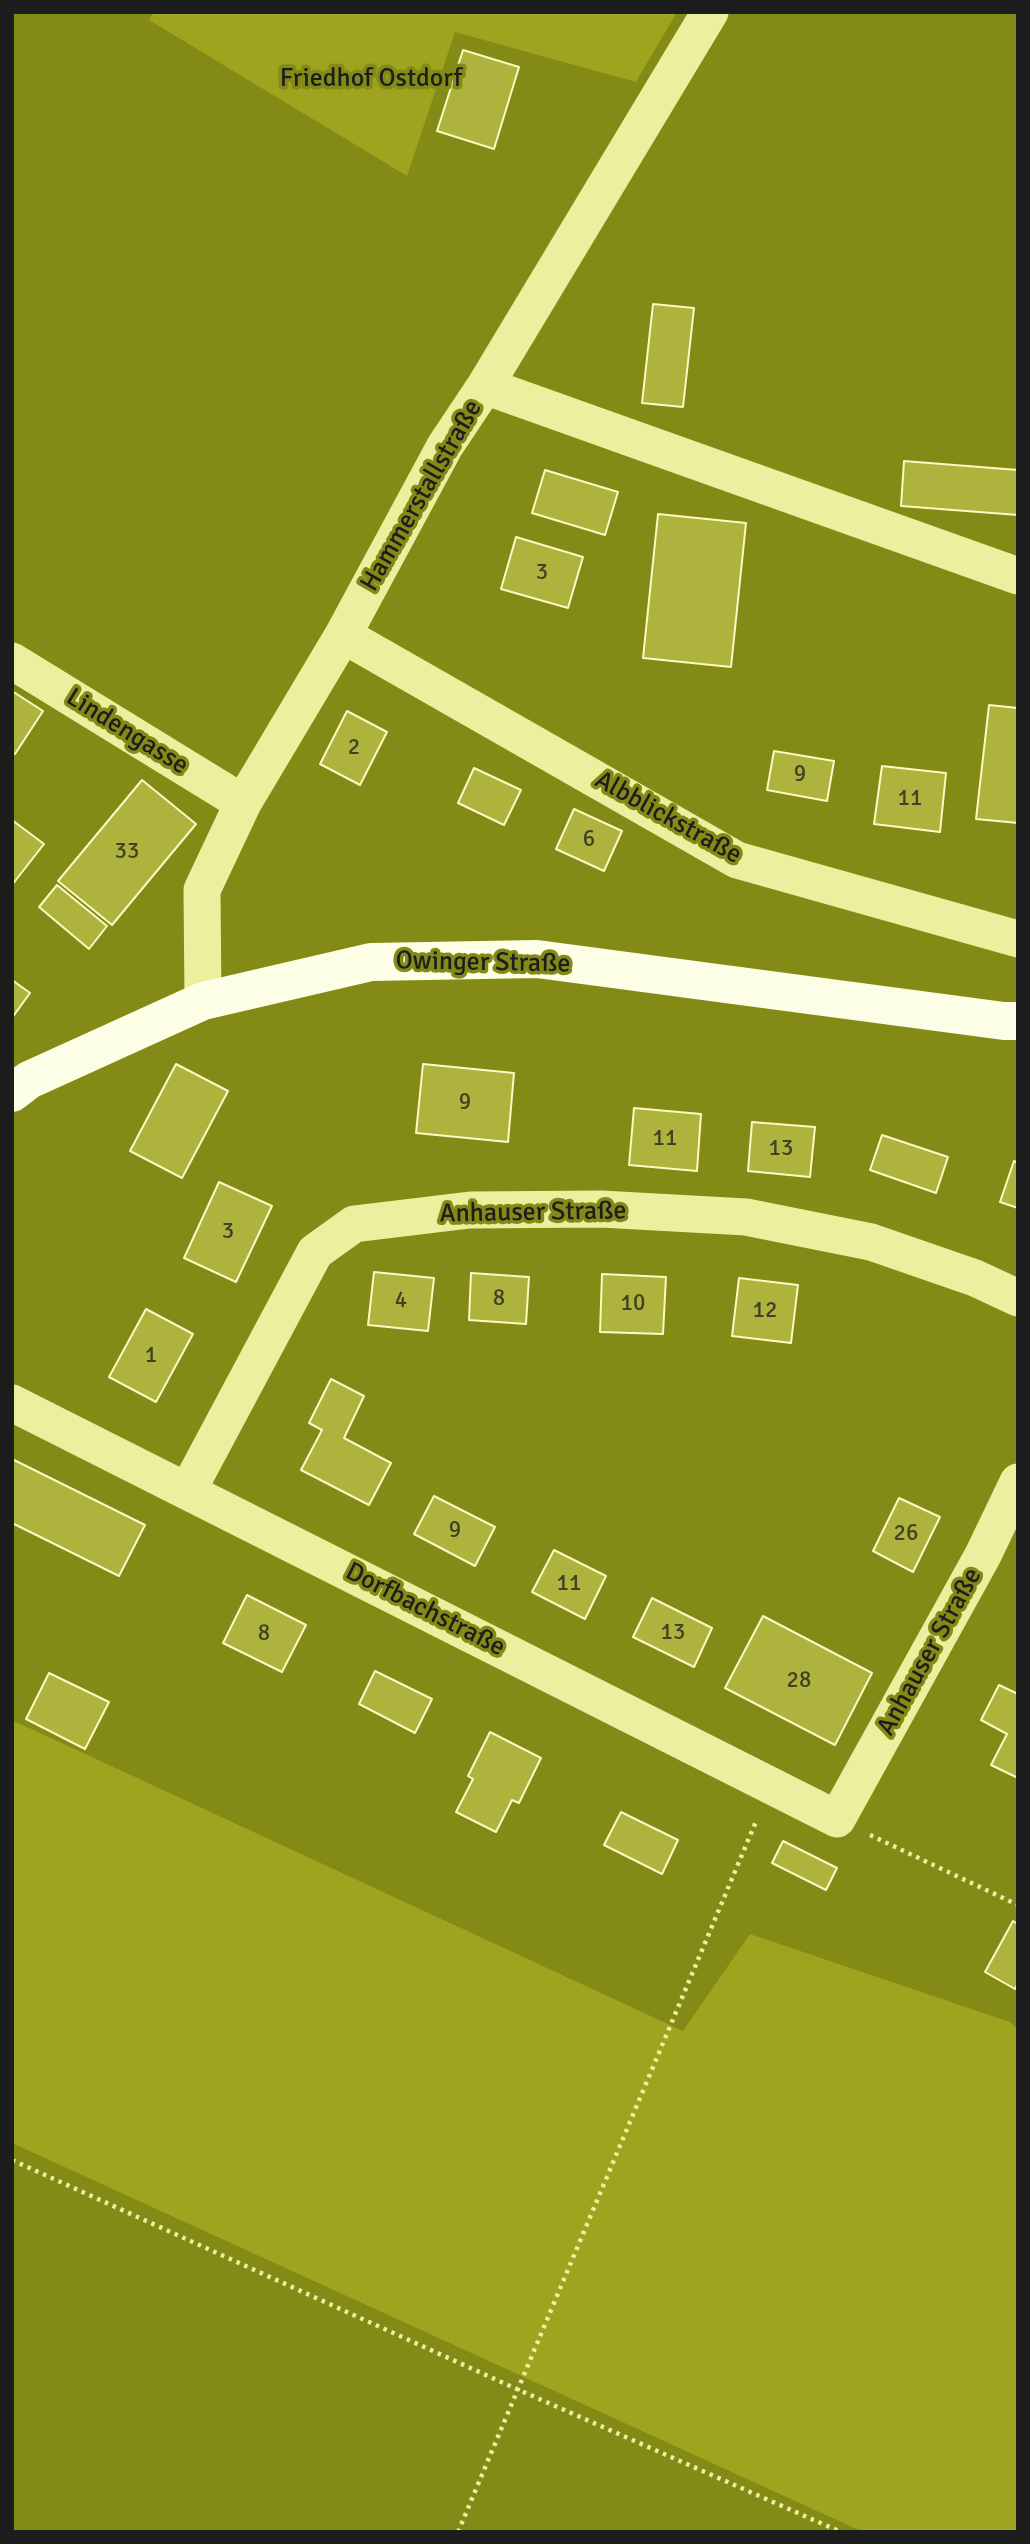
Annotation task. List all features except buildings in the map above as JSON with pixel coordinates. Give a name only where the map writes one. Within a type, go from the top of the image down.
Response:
[{"type":"main road","name":"Owinger Straße","points":[[12,1093],[29,1080],[203,1001],[371,962],[537,959],[1018,1021]]},
{"type":"street","name":"Hammerstallstraße","points":[[203,1001],[202,890],[243,803],[343,635],[445,446],[485,386],[710,12]]},
{"type":"street","points":[[485,386],[1018,576]]},
{"type":"street","name":"Albblickstraße","points":[[343,635],[737,860],[1018,939]]},
{"type":"street","name":"Lindengasse","points":[[12,661],[243,803]]},
{"type":"street","name":"Anhauser Straße","points":[[188,1490],[315,1252],[355,1224],[470,1210],[601,1209],[746,1217],[871,1242],[975,1278],[1018,1298]]},
{"type":"street","name":"Dorfbachstraße","points":[[12,1403],[837,1819]]},
{"type":"street","name":"Anhauser Straße","points":[[837,1819],[983,1555],[1018,1482]]},
{"type":"path","points":[[458,2532],[771,1786]]},
{"type":"path","points":[[837,1819],[1018,1905]]},
{"type":"path","points":[[12,2160],[519,2390],[841,2532]]},
{"type":"green space","name":"Friedhof Ostdorf","points":[[153,12],[677,12],[636,82],[455,32],[407,176],[149,20]]},
{"type":"green space","points":[[12,1720],[683,2031],[750,1934],[1010,2022],[1018,2029],[1018,2532],[863,2532],[12,2143]]}]
